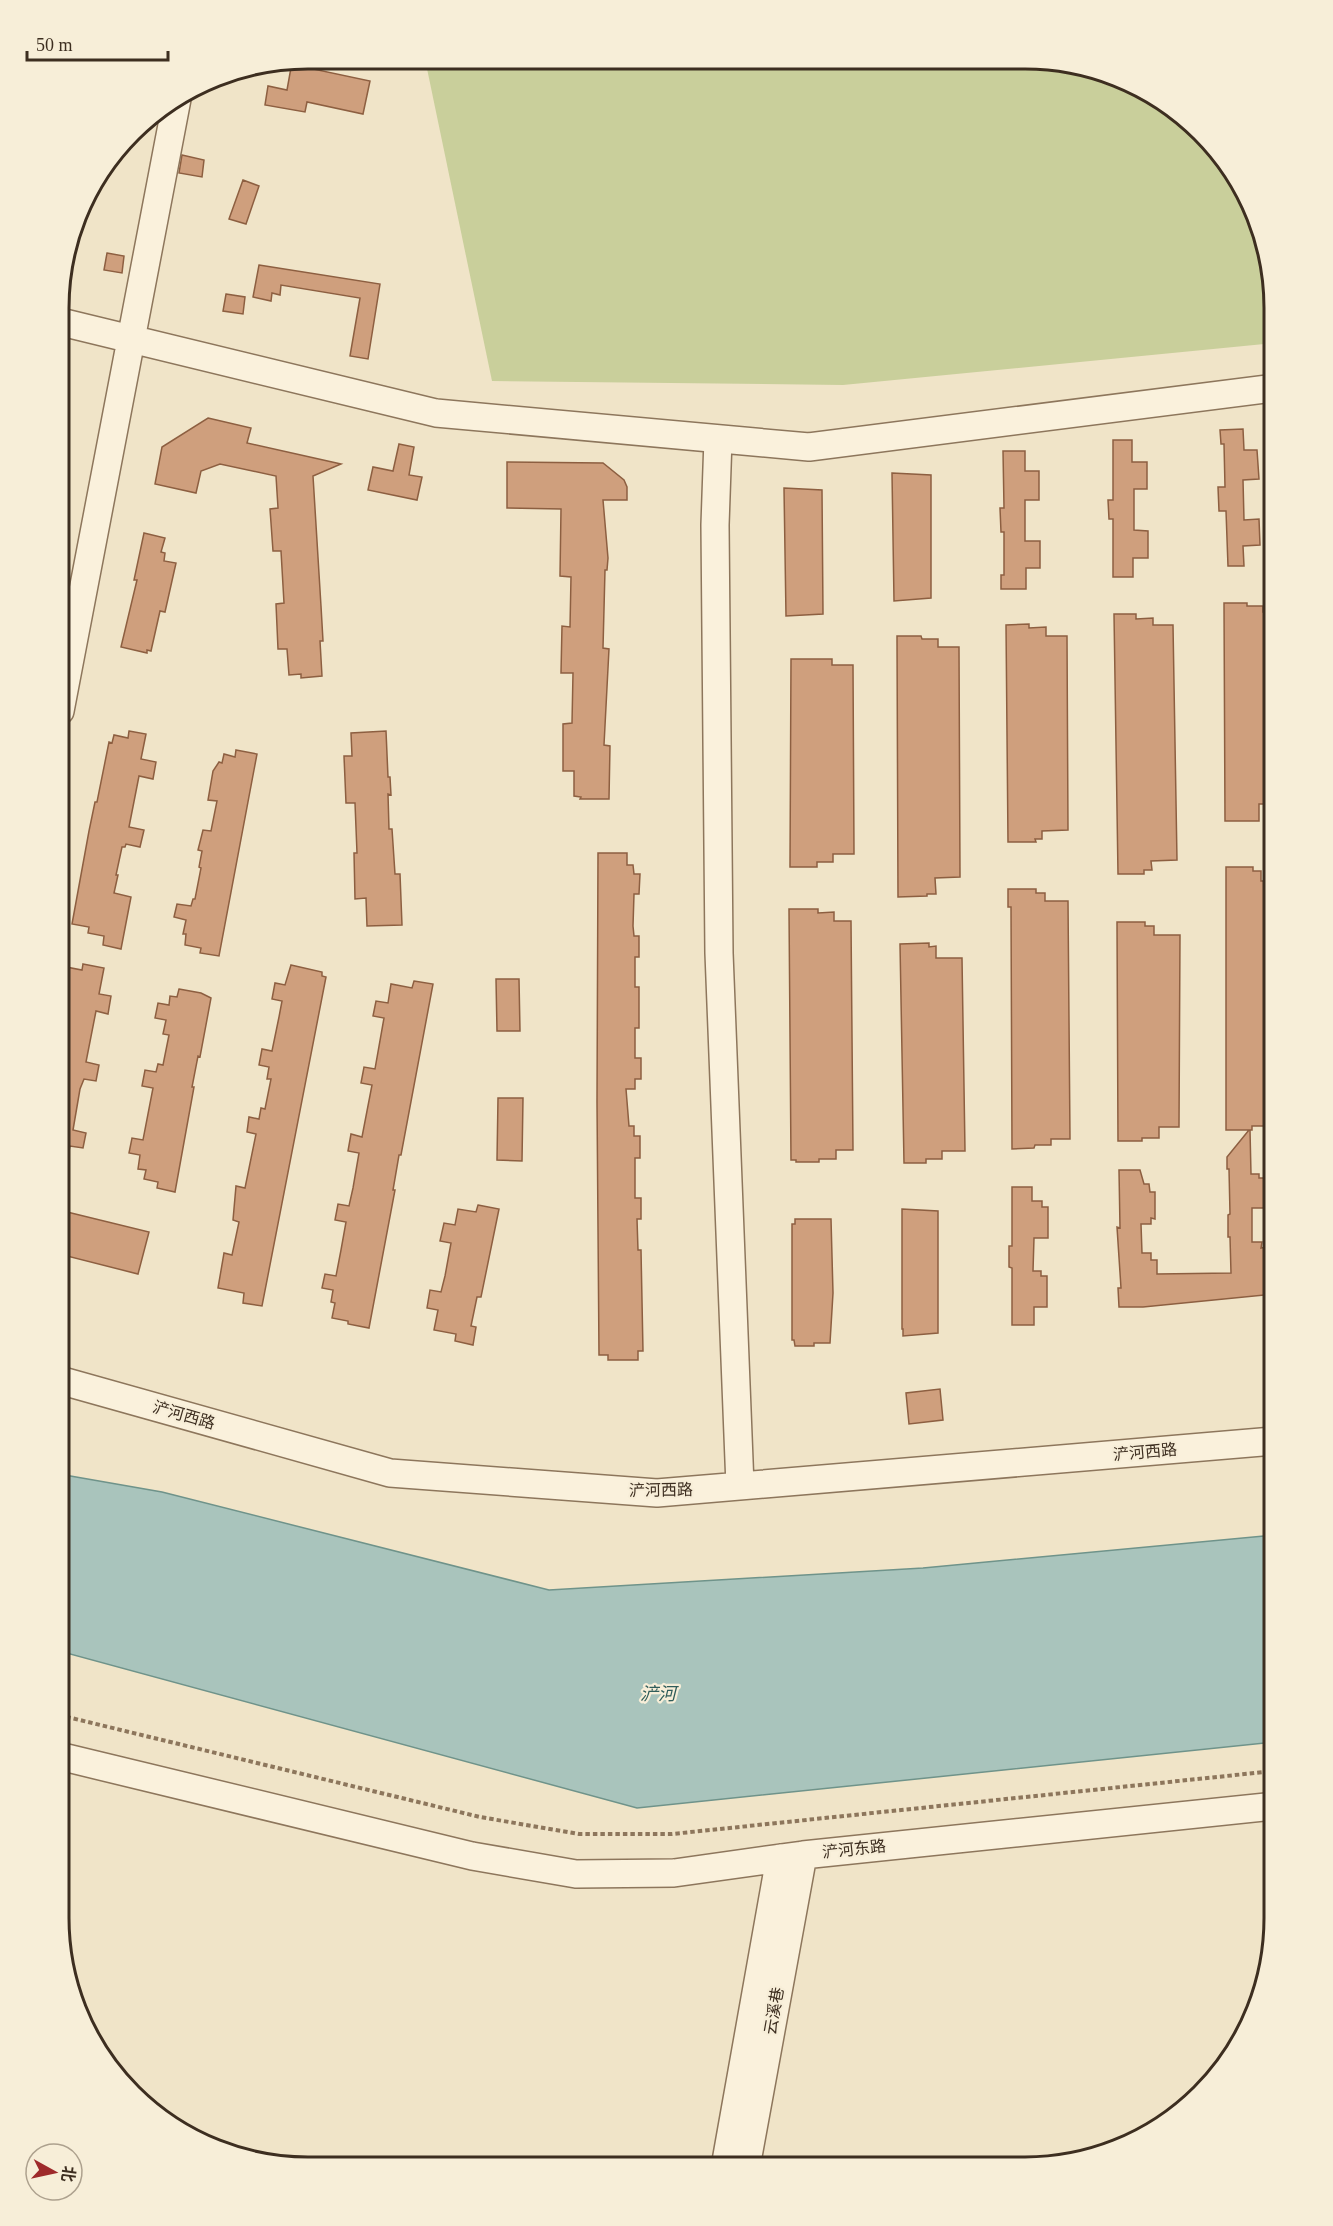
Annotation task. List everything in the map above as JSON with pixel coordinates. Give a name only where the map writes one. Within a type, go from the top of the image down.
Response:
[{"type":"street","points":[[69,664],[175,109]]},
{"type":"street","points":[[69,324],[436,413],[809,447],[1264,389]]},
{"type":"street","points":[[718,439],[715,525],[719,954],[741,1486]]},
{"type":"street","name":"浐河西路","points":[[69,1383],[390,1473],[657,1493],[1264,1442]]},
{"type":"street","points":[[69,1758],[472,1856],[576,1874],[674,1873],[791,1856]]},
{"type":"street","name":"浐河东路","points":[[791,1856],[834,1840],[1264,1790]]},
{"type":"street","name":"浐河东路","points":[[791,1856],[1264,1807]]},
{"type":"street","name":"云溪巷","points":[[727,2157],[791,1856]]},
{"type":"street","name":"云溪巷","points":[[747,2157],[791,1856]]},
{"type":"path","points":[[69,1717],[480,1817],[579,1834],[672,1834],[1264,1772]]},
{"type":"green space","points":[[427,69],[1025,69],[1056,71],[1087,77],[1116,87],[1158,109],[1183,128],[1205,150],[1224,175],[1246,217],[1256,246],[1262,277],[1264,344],[843,385],[492,381]]},
{"type":"water","name":"浐河","points":[[69,1476],[162,1492],[549,1590],[923,1568],[1264,1536],[1264,1743],[637,1808],[69,1654]]},
{"type":"building","points":[[313,69],[370,81],[363,114],[307,102],[305,112],[265,105],[268,86],[287,90],[291,70]]},
{"type":"building","points":[[182,155],[204,160],[202,177],[179,173]]},
{"type":"building","points":[[243,180],[259,186],[246,224],[229,219]]},
{"type":"building","points":[[107,253],[124,256],[122,273],[104,270]]},
{"type":"building","points":[[259,265],[380,284],[368,359],[350,356],[360,298],[281,285],[280,295],[272,293],[271,301],[253,297]]},
{"type":"building","points":[[226,294],[245,297],[243,314],[223,311]]},
{"type":"building","points":[[208,418],[251,428],[247,443],[341,464],[313,476],[323,641],[320,641],[322,676],[301,678],[301,674],[289,675],[287,649],[278,649],[276,604],[284,603],[281,551],[273,551],[270,509],[278,508],[276,476],[220,464],[201,471],[196,493],[155,484],[162,447]]},
{"type":"building","points":[[1243,429],[1244,450],[1257,450],[1259,479],[1243,480],[1244,520],[1259,519],[1260,545],[1243,546],[1244,566],[1228,566],[1226,511],[1219,511],[1218,487],[1225,487],[1224,444],[1221,444],[1220,430]]},
{"type":"building","points":[[1113,440],[1132,440],[1132,462],[1147,462],[1147,489],[1134,489],[1134,530],[1148,531],[1148,558],[1133,558],[1133,577],[1113,577],[1113,519],[1109,519],[1108,500],[1113,500]]},
{"type":"building","points":[[399,444],[414,447],[409,475],[422,477],[417,500],[368,490],[373,467],[393,471]]},
{"type":"building","points":[[1003,451],[1025,451],[1025,471],[1039,471],[1039,500],[1025,500],[1025,541],[1040,541],[1040,568],[1026,568],[1026,589],[1001,589],[1001,575],[1004,575],[1004,532],[1001,532],[1000,508],[1004,508]]},
{"type":"building","points":[[507,462],[603,463],[624,480],[627,487],[627,500],[603,500],[608,558],[607,570],[605,570],[603,648],[609,649],[604,745],[610,746],[609,799],[580,799],[581,797],[574,796],[574,771],[563,771],[563,724],[572,723],[573,673],[561,673],[562,626],[570,627],[571,577],[560,576],[561,509],[507,508]]},
{"type":"building","points":[[892,473],[931,475],[931,598],[894,601]]},
{"type":"building","points":[[784,488],[822,490],[823,614],[786,616]]},
{"type":"building","points":[[144,533],[165,538],[161,552],[165,553],[164,561],[176,563],[165,612],[160,611],[151,651],[147,650],[147,653],[121,647],[137,580],[134,580]]},
{"type":"building","points":[[1224,603],[1247,603],[1247,606],[1263,606],[1264,612],[1264,804],[1259,804],[1259,821],[1225,821]]},
{"type":"building","points":[[1114,614],[1136,614],[1136,619],[1153,618],[1153,625],[1173,625],[1177,860],[1151,861],[1152,870],[1144,870],[1144,874],[1118,874]]},
{"type":"building","points":[[1029,624],[1029,628],[1046,627],[1046,636],[1067,636],[1068,830],[1042,831],[1042,839],[1035,839],[1036,842],[1008,842],[1006,625]]},
{"type":"building","points":[[897,636],[938,639],[938,647],[959,647],[960,877],[935,878],[936,894],[927,894],[927,896],[898,897]]},
{"type":"building","points":[[791,659],[832,659],[832,665],[853,665],[854,854],[833,854],[833,862],[817,862],[817,867],[790,867]]},
{"type":"building","points":[[129,731],[146,734],[141,759],[156,762],[153,779],[139,776],[129,827],[144,830],[140,847],[126,844],[122,847],[116,875],[118,875],[114,893],[131,897],[121,949],[103,945],[104,936],[88,933],[89,927],[72,924],[89,831],[109,742],[112,743],[114,735],[128,738]]},
{"type":"building","points":[[386,731],[391,795],[388,794],[389,829],[392,829],[395,874],[400,874],[402,925],[367,926],[366,898],[355,899],[354,853],[357,853],[355,803],[346,803],[344,756],[352,756],[351,733]]},
{"type":"building","points":[[236,750],[257,754],[219,956],[200,953],[201,948],[185,945],[186,934],[183,934],[186,920],[174,917],[177,904],[191,906],[195,899],[201,868],[199,867],[202,851],[198,850],[203,830],[211,831],[217,801],[208,800],[213,771],[219,762],[222,763],[224,754],[235,757]]},
{"type":"building","points":[[598,853],[627,853],[627,865],[633,865],[634,874],[640,874],[639,894],[634,894],[633,926],[634,936],[639,936],[639,957],[635,957],[635,987],[639,987],[639,1028],[635,1028],[635,1058],[641,1058],[641,1079],[635,1079],[635,1089],[626,1089],[629,1126],[634,1126],[634,1136],[640,1136],[640,1158],[635,1158],[635,1198],[641,1198],[641,1219],[637,1219],[638,1250],[641,1250],[643,1351],[638,1351],[638,1360],[608,1360],[608,1355],[599,1355]]},
{"type":"building","points":[[1226,867],[1253,867],[1253,871],[1261,871],[1261,881],[1264,881],[1264,1126],[1252,1126],[1250,1130],[1251,1174],[1259,1174],[1259,1178],[1264,1178],[1264,1208],[1252,1208],[1252,1242],[1262,1242],[1261,1248],[1264,1247],[1264,1295],[1143,1307],[1119,1307],[1118,1288],[1121,1288],[1117,1227],[1120,1228],[1119,1170],[1140,1170],[1144,1184],[1149,1184],[1150,1192],[1155,1192],[1155,1219],[1151,1218],[1151,1224],[1141,1224],[1142,1253],[1151,1253],[1151,1260],[1157,1260],[1157,1274],[1231,1273],[1227,1157],[1249,1130],[1226,1130]]},
{"type":"building","points":[[1008,889],[1036,889],[1036,893],[1045,893],[1045,901],[1068,901],[1070,1139],[1051,1139],[1051,1145],[1035,1145],[1034,1148],[1012,1149],[1011,907],[1008,907]]},
{"type":"building","points":[[789,909],[818,909],[818,913],[834,912],[834,921],[851,921],[853,1150],[836,1150],[836,1159],[819,1159],[819,1162],[791,1160]]},
{"type":"building","points":[[1117,922],[1145,922],[1145,926],[1154,926],[1154,935],[1180,935],[1179,1127],[1159,1127],[1159,1138],[1142,1138],[1142,1141],[1118,1141]]},
{"type":"building","points":[[929,943],[929,947],[936,946],[936,958],[962,958],[965,1151],[942,1151],[942,1159],[926,1159],[926,1163],[904,1163],[900,944]]},
{"type":"building","points":[[83,964],[104,968],[99,994],[111,996],[108,1014],[96,1011],[86,1062],[99,1065],[96,1081],[84,1079],[80,1089],[73,1130],[86,1133],[83,1148],[70,1146],[69,1150],[69,968],[82,970]]},
{"type":"building","points":[[291,965],[322,972],[322,976],[326,977],[262,1306],[243,1303],[244,1293],[218,1288],[224,1253],[232,1255],[239,1222],[233,1220],[236,1186],[245,1188],[256,1134],[247,1132],[249,1117],[259,1119],[261,1108],[265,1109],[271,1079],[267,1079],[269,1067],[259,1065],[262,1049],[272,1051],[279,1017],[282,1001],[272,999],[275,983],[285,985]]},
{"type":"building","points":[[496,979],[519,979],[520,1031],[497,1031]]},
{"type":"building","points":[[414,981],[433,984],[401,1155],[399,1155],[393,1190],[395,1190],[369,1328],[332,1318],[335,1303],[331,1302],[333,1290],[322,1288],[325,1274],[336,1276],[346,1222],[335,1220],[338,1204],[349,1206],[353,1188],[359,1153],[348,1151],[351,1134],[362,1137],[372,1085],[361,1083],[364,1067],[375,1069],[384,1018],[373,1016],[376,1001],[388,1003],[391,984],[412,988]]},
{"type":"building","points":[[179,989],[201,993],[211,998],[192,1087],[194,1087],[175,1192],[157,1188],[158,1182],[144,1179],[146,1170],[138,1169],[140,1155],[129,1153],[132,1138],[143,1140],[153,1088],[142,1086],[145,1070],[156,1072],[158,1064],[163,1065],[169,1035],[163,1034],[166,1020],[155,1018],[158,1003],[169,1005],[170,996],[177,997]]},
{"type":"building","points":[[498,1098],[523,1098],[522,1161],[497,1160]]},
{"type":"building","points":[[1012,1187],[1032,1187],[1032,1201],[1042,1201],[1042,1207],[1048,1207],[1048,1238],[1034,1238],[1033,1271],[1041,1271],[1041,1276],[1047,1276],[1047,1307],[1034,1307],[1034,1325],[1012,1325],[1012,1268],[1009,1267],[1009,1246],[1012,1246]]},
{"type":"building","points":[[478,1205],[499,1209],[481,1297],[477,1297],[471,1326],[476,1327],[473,1345],[455,1341],[456,1334],[434,1330],[438,1310],[427,1308],[430,1290],[441,1292],[445,1276],[451,1243],[440,1241],[444,1223],[455,1225],[458,1209],[476,1212]]},
{"type":"building","points":[[902,1209],[938,1211],[938,1333],[903,1336]]},
{"type":"building","points":[[69,1212],[149,1232],[138,1274],[69,1257]]},
{"type":"building","points":[[795,1219],[831,1219],[833,1293],[830,1343],[795,1346],[792,1340],[792,1224],[795,1224]]},
{"type":"building","points":[[940,1389],[943,1420],[909,1424],[906,1393]]}]
